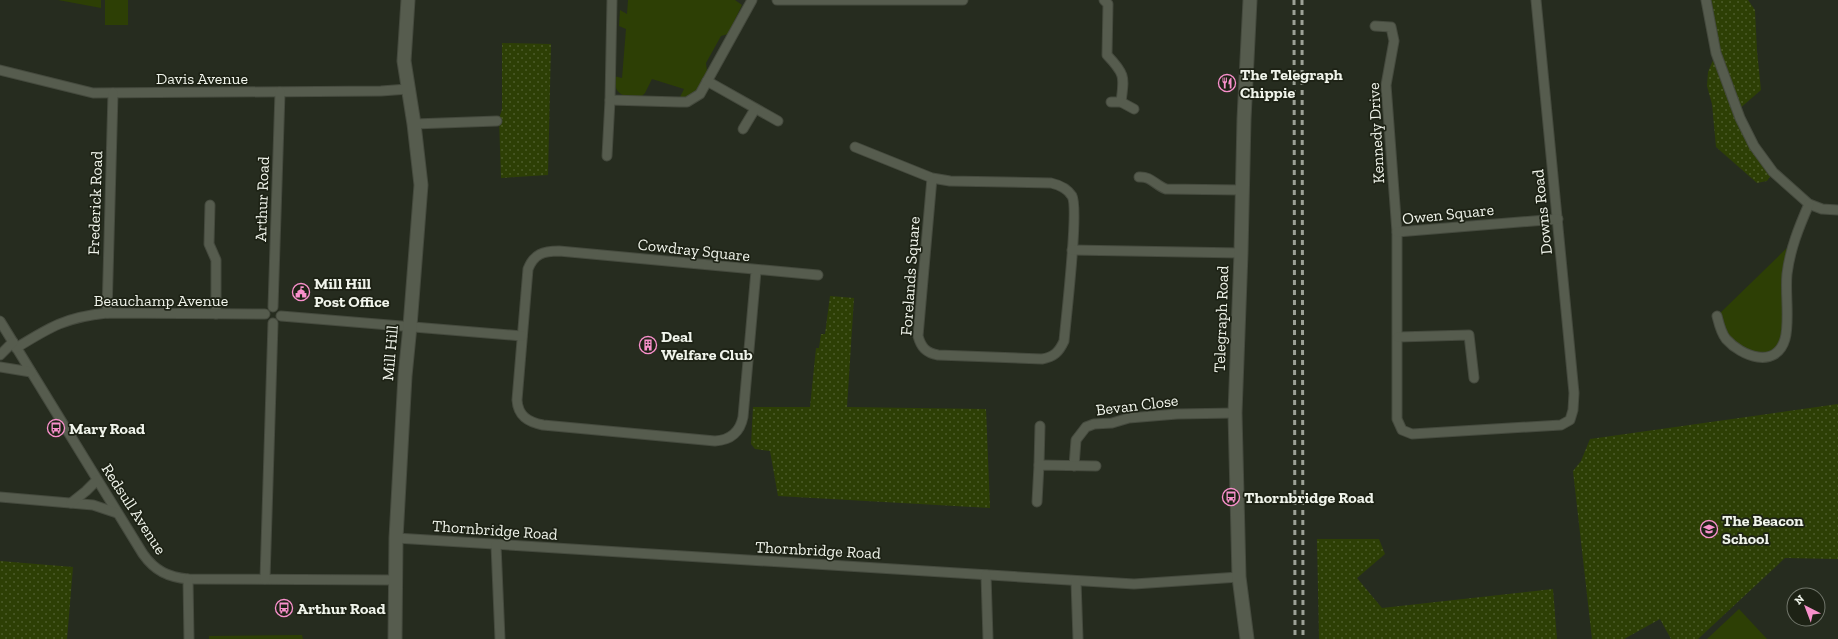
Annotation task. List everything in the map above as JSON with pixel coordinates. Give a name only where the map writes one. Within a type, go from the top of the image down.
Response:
[{"type":"street","name":"Mill Hill","points":[[395,639],[394,580],[404,376],[410,326],[421,185],[414,124],[404,61],[408,0]]},
{"type":"street","points":[[607,156],[610,100],[612,0]]},
{"type":"street","points":[[610,100],[687,102],[700,94],[752,0]]},
{"type":"street","points":[[777,0],[963,0]]},
{"type":"street","points":[[1104,0],[1108,4],[1108,55],[1118,66],[1124,77],[1121,102]]},
{"type":"street","name":"Telegraph Road","points":[[1247,639],[1239,577],[1235,413],[1250,0]]},
{"type":"street","name":"Downs Road","points":[[1536,0],[1574,393],[1573,410],[1570,420]]},
{"type":"street","points":[[1706,0],[1716,53],[1740,118],[1754,146],[1773,172],[1809,204],[1822,209],[1838,210]]},
{"type":"street","name":"Kennedy Drive","points":[[1374,26],[1391,27],[1394,41],[1386,86],[1397,232]]},
{"type":"street","name":"Davis Avenue","points":[[0,70],[94,93],[381,91],[408,89]]},
{"type":"street","points":[[707,82],[778,122]]},
{"type":"street","name":"Arthur Road","points":[[273,307],[280,92]]},
{"type":"street","name":"Frederick Road","points":[[107,313],[113,93]]},
{"type":"street","points":[[1111,102],[1121,102],[1134,109]]},
{"type":"street","points":[[743,129],[755,109]]},
{"type":"street","points":[[414,124],[497,121]]},
{"type":"street","name":"Forelands Square","points":[[855,147],[932,178],[950,181],[1051,183],[1060,185],[1072,196],[1074,204],[1072,250],[1064,341],[1056,354],[1050,358],[1042,360],[931,354],[924,350],[920,344],[918,336],[932,178]]},
{"type":"street","points":[[1138,177],[1152,179],[1166,189],[1242,190]]},
{"type":"street","points":[[1717,316],[1725,338],[1739,351],[1756,358],[1770,356],[1778,351],[1785,339],[1787,275],[1794,240],[1809,204]]},
{"type":"street","points":[[210,205],[209,244],[216,260],[216,314]]},
{"type":"street","name":"Owen Square","points":[[1558,218],[1397,232],[1397,419],[1402,430],[1412,434],[1561,425],[1570,420]]},
{"type":"street","points":[[1072,250],[1241,253]]},
{"type":"street","name":"Cowdray Square","points":[[559,251],[756,271],[744,417],[742,425],[737,432],[723,440],[543,425],[527,420],[521,415],[517,400],[528,269],[536,256],[542,252],[559,251]]},
{"type":"street","points":[[756,271],[818,275]]},
{"type":"street","points":[[273,323],[267,320],[265,314],[268,309],[273,307],[279,310],[281,316]]},
{"type":"street","name":"Beauchamp Avenue","points":[[14,345],[69,319],[87,315],[107,313],[265,314]]},
{"type":"street","points":[[281,316],[522,336]]},
{"type":"street","points":[[273,323],[278,321],[281,316]]},
{"type":"street","name":"Redsull Avenue","points":[[0,321],[117,513],[143,554],[156,569],[174,577],[188,579],[394,580]]},
{"type":"street","points":[[264,579],[273,323]]},
{"type":"street","points":[[1398,337],[1468,335],[1474,378]]},
{"type":"street","points":[[0,355],[14,345]]},
{"type":"street","points":[[0,367],[31,372]]},
{"type":"street","name":"Bevan Close","points":[[1074,466],[1076,440],[1086,427],[1094,424],[1112,423],[1129,418],[1177,414],[1235,413]]},
{"type":"street","points":[[1037,502],[1040,426]]},
{"type":"street","points":[[1039,465],[1096,466]]},
{"type":"street","points":[[71,503],[86,492],[97,480]]},
{"type":"street","points":[[0,496],[93,505],[117,513]]},
{"type":"street","name":"Thornbridge Road","points":[[396,538],[1134,584],[1239,577]]},
{"type":"street","points":[[496,545],[500,639]]},
{"type":"street","points":[[986,575],[988,639]]},
{"type":"street","points":[[188,579],[188,639]]},
{"type":"street","points":[[1076,581],[1078,639]]},
{"type":"green space","points":[[58,0],[101,0],[101,8]]},
{"type":"green space","points":[[105,0],[128,0],[128,25],[105,25]]},
{"type":"green space","points":[[628,0],[735,0],[742,5],[728,34],[721,36],[706,63],[707,71],[697,92],[679,99],[684,89],[652,79],[645,93],[641,97],[625,96],[618,91],[614,83],[614,76],[622,78],[626,29],[619,26],[620,10],[627,14]]},
{"type":"green space","points":[[1706,0],[1748,0],[1755,10],[1761,90],[1738,110],[1773,172],[1767,181],[1757,183],[1716,147],[1712,104],[1707,86],[1708,72],[1716,53]]},
{"type":"green space","points":[[502,43],[551,44],[548,175],[501,178],[499,119],[502,109]]},
{"type":"green space","points":[[1794,241],[1785,339],[1778,351],[1756,358],[1725,338],[1717,316]]},
{"type":"green space","points":[[830,296],[854,298],[847,407],[986,409],[990,508],[778,496],[770,451],[755,449],[751,444],[753,407],[810,407],[816,348],[819,348],[821,334],[825,334]]},
{"type":"green space","name":"The Beacon School","points":[[1838,404],[1838,559],[1785,558],[1698,639],[1671,639],[1660,619],[1624,639],[1592,639],[1573,471],[1581,461],[1590,439]]},
{"type":"green space","points":[[1317,539],[1379,539],[1385,554],[1357,578],[1382,608],[1553,589],[1557,639],[1319,639]]},
{"type":"green space","points":[[0,561],[73,567],[67,639],[0,639]]},
{"type":"green space","points":[[1739,609],[1767,639],[1707,639]]},
{"type":"green space","points":[[302,635],[303,639],[209,639],[209,636]]},
{"type":"railway","points":[[1294,0],[1295,639]]},
{"type":"railway","points":[[1302,0],[1303,639]]},
{"type":"place","name":"The Telegraph Chippie","points":[[1227,83]]},
{"type":"place","name":"Mill Hill Post Office","points":[[301,292]]},
{"type":"place","name":"Deal Welfare Club","points":[[648,345]]},
{"type":"place","name":"Mary Road","points":[[56,428]]},
{"type":"place","name":"Thornbridge Road","points":[[1231,497]]},
{"type":"place","name":"The Beacon School","points":[[1709,529]]},
{"type":"place","name":"Arthur Road","points":[[284,608]]}]
